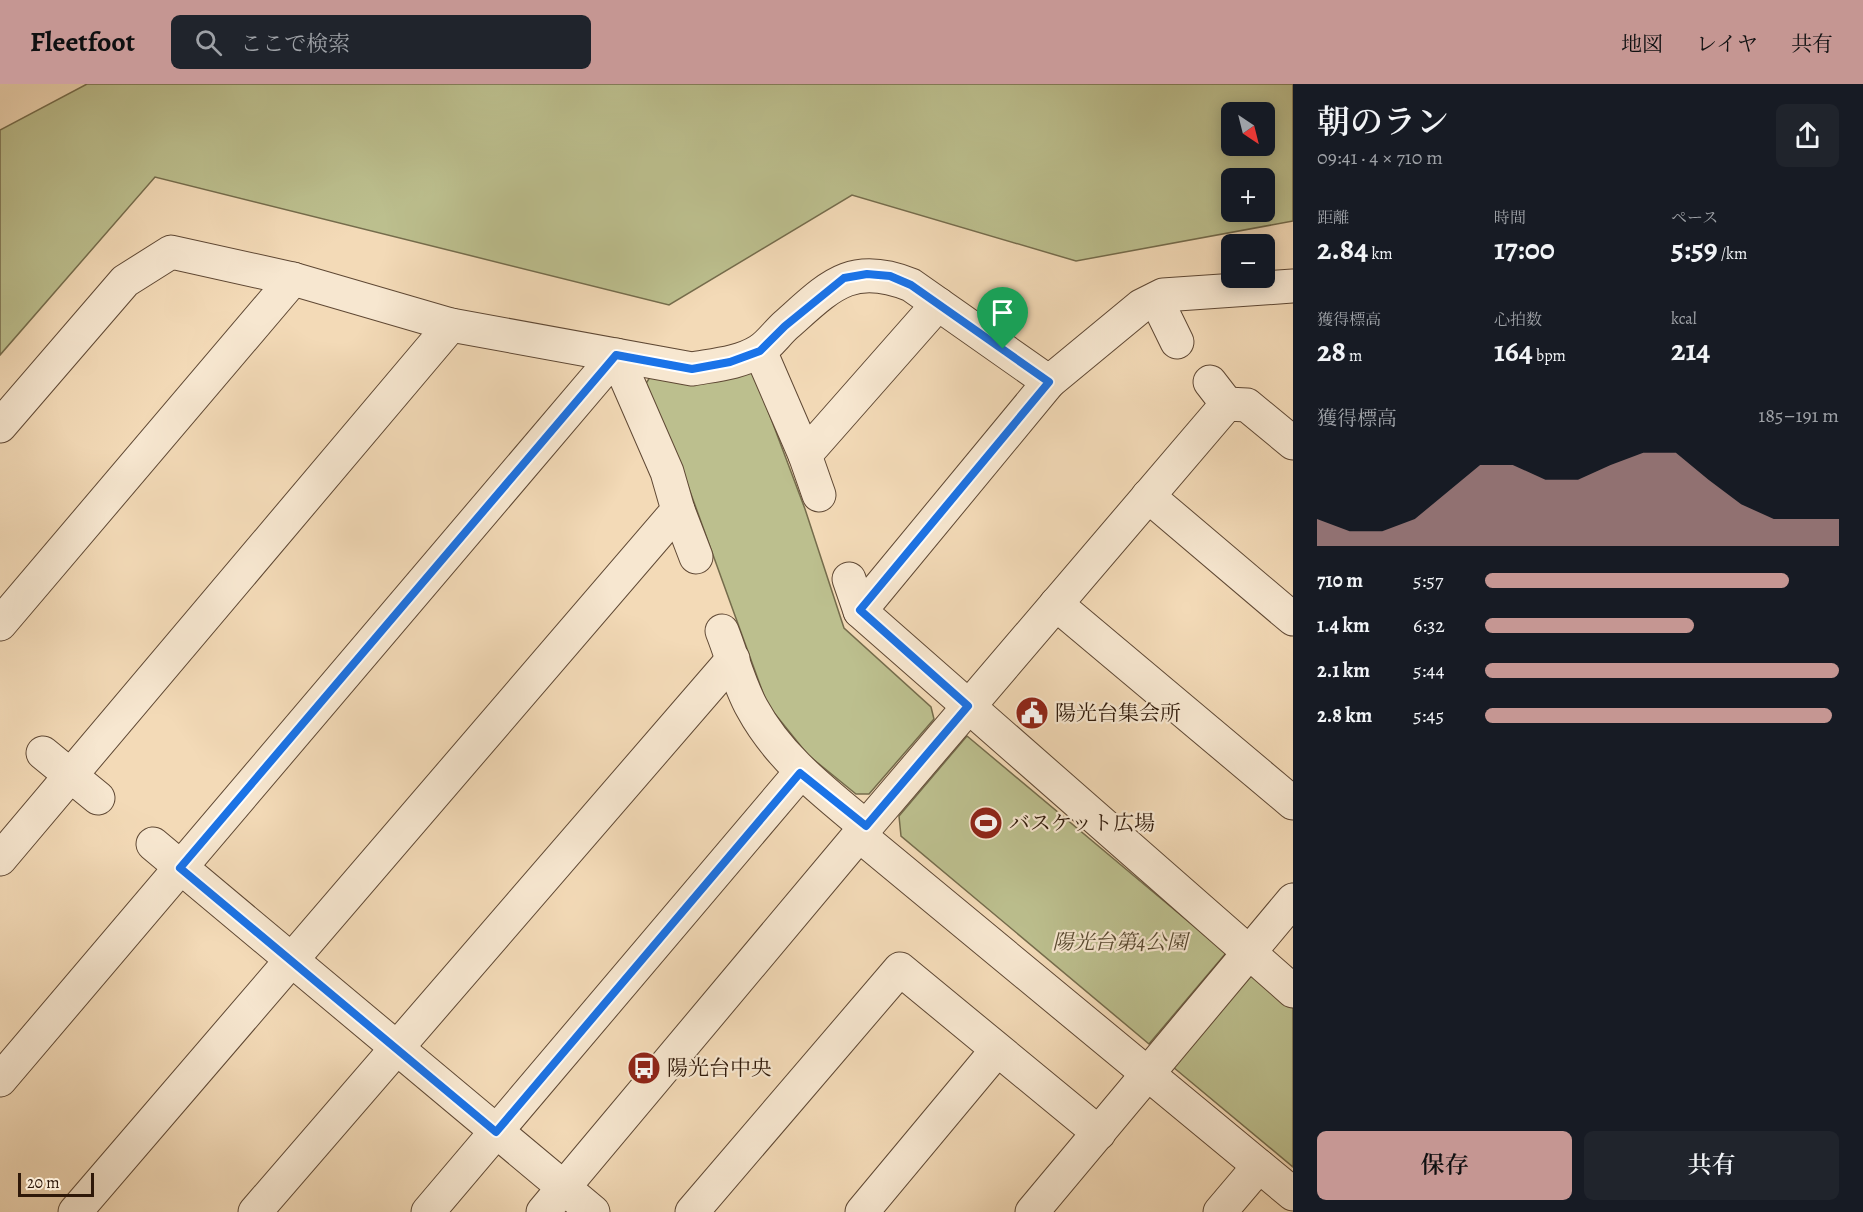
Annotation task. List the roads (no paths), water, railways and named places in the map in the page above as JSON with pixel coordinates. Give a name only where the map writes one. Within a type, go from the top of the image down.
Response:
[{"type":"street","points":[[0,426],[125,281],[171,252],[293,279],[451,325],[692,369],[730,362],[760,351],[785,326],[844,278],[867,274],[890,276],[911,285],[1049,382]]},
{"type":"street","points":[[0,624],[293,279]]},
{"type":"street","points":[[860,610],[1049,382],[1141,306],[1156,298],[1189,292],[1293,286]]},
{"type":"street","points":[[1156,298],[1178,342]]},
{"type":"street","points":[[805,455],[938,304]]},
{"type":"street","points":[[0,859],[451,325]]},
{"type":"street","points":[[760,351],[805,455],[819,495]]},
{"type":"street","points":[[616,355],[667,472],[678,510],[696,557]]},
{"type":"street","points":[[0,1080],[616,355]]},
{"type":"street","points":[[553,1200],[862,831],[1148,496],[1219,393],[1247,405],[1293,443]]},
{"type":"street","points":[[1148,496],[1293,619]]},
{"type":"street","points":[[75,1212],[678,510]]},
{"type":"street","points":[[849,579],[860,610],[1293,991]]},
{"type":"street","points":[[1056,604],[1293,803]]},
{"type":"street","points":[[255,1212],[397,1048],[728,645],[752,708],[800,773],[862,831],[1293,1194]]},
{"type":"street","points":[[43,753],[98,798]]},
{"type":"street","points":[[428,1212],[800,773]]},
{"type":"street","points":[[153,844],[496,1132],[553,1200],[593,1212]]},
{"type":"street","points":[[1032,1212],[1293,900]]},
{"type":"street","points":[[692,1212],[900,969],[1099,1133]]},
{"type":"street","points":[[862,1212],[997,1050]]},
{"type":"street","points":[[1220,1212],[1259,1166]]},
{"type":"place","name":"陽光台集会所","points":[[1032,713]]},
{"type":"place","name":"バスケット広場","points":[[986,823]]},
{"type":"place","name":"陽光台中央","points":[[644,1068]]},
{"type":"park label","name":"陽光台第4公園","points":[[1120,942]]}]
